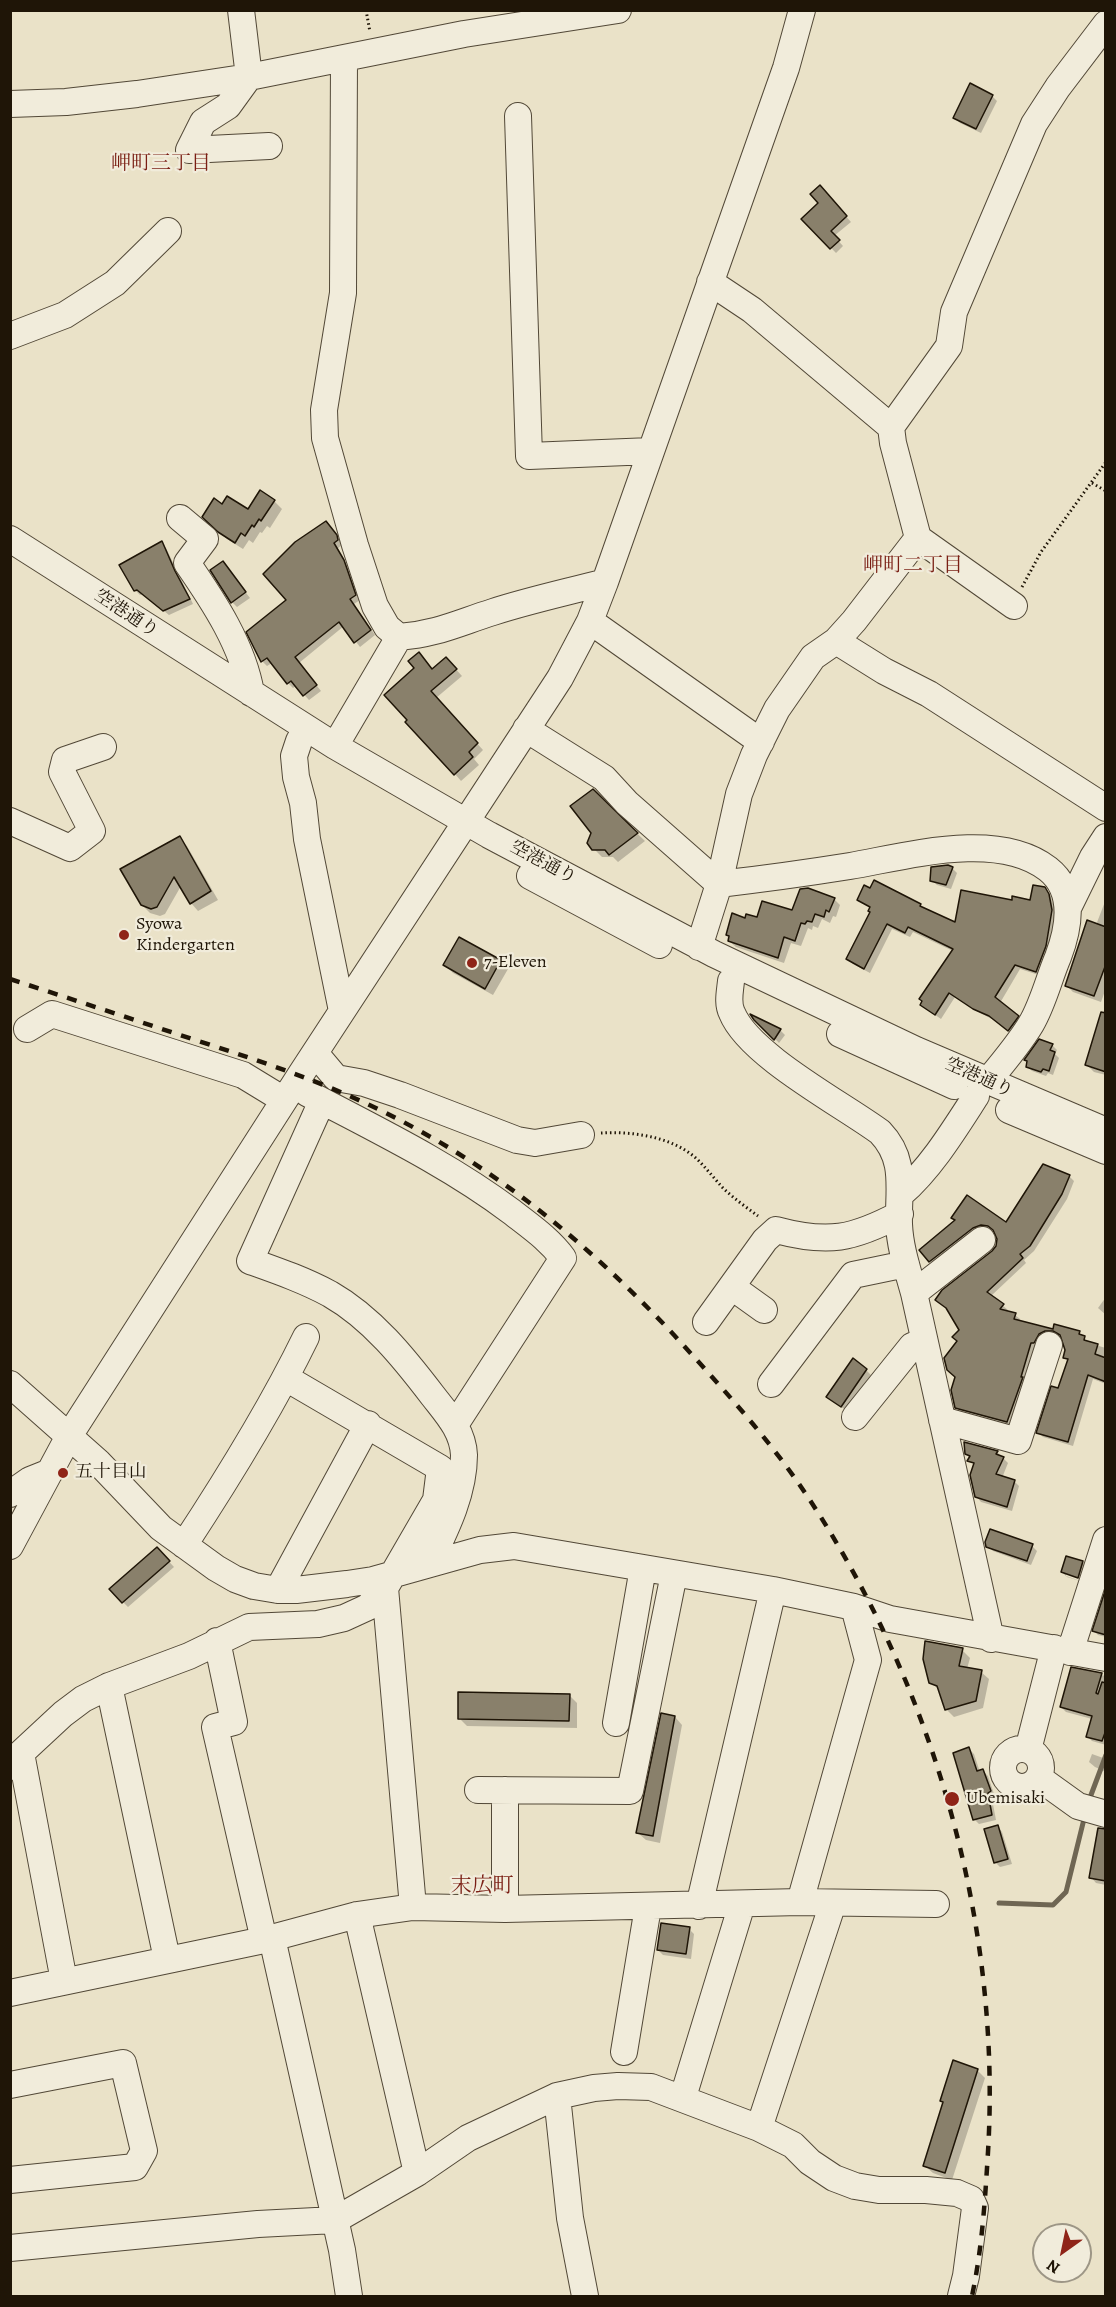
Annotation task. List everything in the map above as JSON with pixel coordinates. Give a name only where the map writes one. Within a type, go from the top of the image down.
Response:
[{"type":"street","points":[[241,10],[249,77],[228,106],[203,122],[189,150],[269,146]]},
{"type":"street","points":[[10,104],[113,97],[249,77],[344,59],[496,19],[618,10]]},
{"type":"street","points":[[10,1546],[69,1436],[342,1011],[560,678],[590,621],[786,68],[802,10]]},
{"type":"street","points":[[891,427],[949,346],[954,312],[1034,124],[1058,87],[1106,24]]},
{"type":"street","points":[[344,59],[343,293],[324,410],[325,438],[375,606],[387,627],[399,637],[446,630],[492,612],[605,582]]},
{"type":"street","points":[[518,116],[529,456],[651,450]]},
{"type":"street","points":[[10,336],[65,315],[115,283],[168,231]]},
{"type":"street","points":[[710,282],[752,310],[891,427],[918,538],[1014,606]]},
{"type":"street","points":[[180,518],[205,539],[187,563],[208,594],[230,634],[247,672],[251,693]]},
{"type":"street","points":[[699,947],[719,884],[739,794],[777,709],[813,657],[836,641],[854,621],[918,538]]},
{"type":"street","name":"空港通り","points":[[10,539],[593,911],[731,981],[904,1064],[1106,1131]]},
{"type":"street","name":"空港通り","points":[[10,559],[299,741],[461,828],[1106,1151]]},
{"type":"street","points":[[590,621],[761,742]]},
{"type":"street","points":[[335,746],[399,637]]},
{"type":"street","points":[[836,641],[884,671],[929,694],[1106,808]]},
{"type":"street","points":[[526,729],[604,778],[627,803],[719,884],[787,876],[950,850],[999,850],[1015,852],[1036,860],[1057,876],[1065,890],[1068,908],[1067,935],[1032,1023],[900,1204],[861,1233],[831,1239],[798,1236],[776,1230],[765,1240],[706,1322]]},
{"type":"street","points":[[299,741],[294,756],[296,777],[303,803],[342,1011]]},
{"type":"street","points":[[10,821],[70,848],[92,831],[62,772],[65,760],[103,747]]},
{"type":"street","points":[[1068,908],[1093,857],[1106,837]]},
{"type":"street","points":[[731,981],[729,1002],[732,1015],[743,1030],[775,1062],[863,1120],[890,1143],[898,1161],[899,1225],[906,1264],[991,1639]]},
{"type":"street","points":[[27,1029],[52,1014],[243,1075],[289,1093],[322,1101],[474,1184],[552,1243],[563,1258],[455,1425]]},
{"type":"street","points":[[315,1053],[336,1078],[364,1083],[400,1095],[517,1140],[535,1143],[581,1135]]},
{"type":"street","points":[[322,1101],[250,1261],[299,1278],[332,1295],[358,1314],[382,1334],[455,1425],[463,1447],[461,1480],[450,1520],[430,1562]]},
{"type":"street","points":[[914,1293],[982,1240]]},
{"type":"street","points":[[771,1384],[853,1275],[906,1264]]},
{"type":"street","points":[[732,1287],[764,1310]]},
{"type":"street","points":[[184,1545],[219,1492],[286,1378],[306,1337]]},
{"type":"street","points":[[855,1417],[912,1346],[924,1341]]},
{"type":"street","points":[[942,1420],[1018,1441],[1049,1345]]},
{"type":"street","points":[[64,1981],[16,1760],[63,1714],[83,1699],[110,1686],[178,1661],[249,1627],[318,1624],[344,1618],[368,1607],[390,1581],[436,1500],[440,1468],[286,1378]]},
{"type":"street","points":[[10,1384],[69,1436],[161,1528],[216,1569],[235,1579],[278,1590],[390,1581],[430,1562],[480,1550],[514,1546],[773,1590],[854,1607],[890,1619],[1106,1658]]},
{"type":"street","points":[[278,1590],[368,1424]]},
{"type":"street","points":[[10,1494],[30,1480],[50,1472]]},
{"type":"street","points":[[1100,1813],[1078,1806],[1039,1778],[1034,1783],[1022,1787],[1011,1783],[1004,1773],[1008,1755],[1018,1749],[1028,1750],[1062,1650],[1106,1540]]},
{"type":"street","points":[[616,1723],[644,1568]]},
{"type":"street","points":[[478,1790],[630,1791],[674,1574]]},
{"type":"street","points":[[390,1581],[413,1907]]},
{"type":"street","points":[[699,1906],[773,1590]]},
{"type":"street","points":[[800,1902],[868,1660],[854,1607]]},
{"type":"street","points":[[217,1641],[234,1722],[215,1727],[268,1939],[334,2220],[349,2296]]},
{"type":"street","points":[[110,1686],[167,1959]]},
{"type":"street","points":[[504,1909],[505,1790]]},
{"type":"street","points":[[10,1993],[268,1939],[380,1910],[413,1907],[504,1909],[800,1902],[936,1905]]},
{"type":"street","points":[[759,2128],[833,1903]]},
{"type":"street","points":[[683,2097],[742,1904]]},
{"type":"street","points":[[624,2052],[648,1907]]},
{"type":"street","points":[[357,1915],[417,2173]]},
{"type":"street","points":[[10,2085],[123,2063],[144,2151],[135,2167],[10,2180]]},
{"type":"street","points":[[10,2248],[258,2224],[334,2220],[417,2173],[468,2138],[557,2097],[618,2085],[651,2087],[683,2097],[759,2128],[792,2145],[810,2162],[834,2178],[855,2186],[879,2190],[926,2190],[957,2193],[971,2199],[975,2208],[966,2276],[960,2296]]},
{"type":"street","points":[[557,2097],[570,2218],[585,2296]]},
{"type":"path","points":[[1014,606],[1025,579],[1041,552],[1106,462]]},
{"type":"path","points":[[1092,483],[1106,491]]},
{"type":"path","points":[[581,1135],[614,1132],[646,1136],[673,1144],[697,1159],[725,1190],[776,1230]]},
{"type":"building","points":[[970,83],[993,95],[976,129],[953,118]]},
{"type":"building","points":[[820,185],[847,216],[831,231],[840,240],[830,249],[801,219],[818,203],[810,194]]},
{"type":"building","points":[[260,490],[275,500],[261,521],[259,519],[254,527],[252,525],[245,536],[241,533],[235,543],[218,532],[202,517],[214,498],[222,504],[227,496],[248,509]]},
{"type":"building","points":[[326,521],[337,535],[338,540],[334,543],[344,560],[356,595],[350,599],[371,630],[354,643],[339,622],[295,657],[317,685],[303,696],[291,681],[287,684],[267,658],[261,662],[246,632],[286,600],[263,574],[295,542]]},
{"type":"building","points":[[162,541],[190,599],[163,611],[137,590],[134,591],[119,565]]},
{"type":"building","points":[[223,561],[246,592],[231,603],[210,570]]},
{"type":"building","points":[[419,652],[432,669],[446,657],[457,669],[431,691],[478,743],[469,752],[473,757],[454,775],[405,722],[407,720],[384,695],[414,668],[408,661]]},
{"type":"building","points":[[593,789],[638,833],[609,855],[605,850],[592,850],[587,843],[591,833],[570,806]]},
{"type":"building","points":[[180,836],[211,891],[190,904],[174,877],[157,907],[151,909],[141,905],[120,869]]},
{"type":"building","points":[[948,865],[953,867],[946,885],[930,881],[931,867]]},
{"type":"building","points":[[874,880],[921,904],[920,906],[955,922],[961,890],[1012,900],[1012,896],[1030,900],[1033,885],[1045,887],[1052,910],[1046,946],[1036,972],[1015,965],[995,997],[1019,1016],[1008,1031],[989,1016],[973,1009],[949,993],[935,1015],[920,1005],[922,1001],[919,999],[953,949],[908,927],[905,933],[887,924],[864,969],[846,959],[870,912],[868,911],[870,907],[857,900],[864,885],[870,888]]},
{"type":"building","points":[[808,888],[835,898],[829,912],[826,910],[824,917],[815,914],[812,922],[801,923],[795,941],[784,937],[778,958],[728,941],[729,936],[726,935],[732,913],[745,918],[746,914],[757,917],[762,901],[792,910],[800,889]]},
{"type":"building","points":[[1087,920],[1106,927],[1106,964],[1094,996],[1065,986]]},
{"type":"building","name":"7-Eleven","points":[[459,937],[501,960],[485,989],[443,965]]},
{"type":"building","points":[[1101,1012],[1106,1013],[1106,1072],[1085,1065]]},
{"type":"building","points":[[750,1014],[781,1029],[774,1040],[754,1020]]},
{"type":"building","points":[[1039,1039],[1053,1044],[1050,1050],[1055,1052],[1049,1071],[1043,1069],[1041,1072],[1026,1067],[1027,1061],[1024,1060]]},
{"type":"building","points":[[1043,1164],[1070,1175],[1062,1194],[1030,1246],[1020,1254],[1023,1258],[987,1292],[1004,1304],[1000,1309],[1016,1313],[1014,1319],[1053,1329],[1054,1324],[1080,1331],[1079,1334],[1085,1336],[1084,1340],[1098,1344],[1095,1354],[1106,1358],[1106,1382],[1088,1375],[1068,1442],[1036,1433],[1051,1386],[1058,1388],[1068,1359],[1063,1358],[1065,1350],[1060,1335],[1053,1331],[1039,1334],[1034,1343],[1031,1343],[1021,1377],[1023,1377],[1007,1422],[955,1408],[951,1390],[955,1377],[947,1370],[944,1358],[957,1341],[952,1337],[959,1330],[946,1308],[935,1300],[942,1290],[992,1251],[997,1239],[993,1230],[981,1225],[973,1228],[929,1262],[919,1250],[955,1220],[951,1218],[967,1195],[1006,1222]]},
{"type":"building","points":[[853,1358],[867,1369],[841,1407],[826,1397]]},
{"type":"building","points":[[964,1442],[998,1451],[996,1454],[1004,1457],[996,1474],[1015,1480],[1007,1507],[975,1497],[970,1475],[974,1463],[967,1461],[970,1456],[965,1454]]},
{"type":"building","points":[[990,1529],[1033,1544],[1027,1561],[986,1547],[985,1542]]},
{"type":"building","points":[[157,1547],[170,1561],[122,1603],[109,1589]]},
{"type":"building","points":[[1066,1556],[1083,1561],[1078,1578],[1061,1572]]},
{"type":"building","points":[[1106,1591],[1106,1635],[1092,1631]]},
{"type":"building","points":[[925,1641],[963,1648],[959,1666],[982,1670],[976,1701],[945,1710],[937,1686],[929,1683],[923,1659]]},
{"type":"building","points":[[1071,1667],[1102,1673],[1096,1693],[1098,1694],[1102,1682],[1106,1683],[1106,1730],[1102,1741],[1086,1737],[1092,1716],[1060,1707]]},
{"type":"building","points":[[458,1692],[570,1694],[569,1721],[458,1719]]},
{"type":"building","points":[[661,1713],[675,1716],[653,1836],[636,1833]]},
{"type":"building","points":[[969,1747],[977,1771],[983,1769],[991,1791],[988,1793],[992,1815],[973,1820],[953,1753]]},
{"type":"building","points":[[998,1825],[1008,1859],[994,1863],[984,1829]]},
{"type":"building","points":[[1098,1828],[1106,1829],[1106,1881],[1089,1878]]},
{"type":"building","points":[[661,1923],[690,1927],[686,1954],[657,1950]]},
{"type":"building","points":[[953,2060],[978,2069],[945,2173],[923,2166],[943,2102],[940,2101]]},
{"type":"waterway","points":[[1088,1803],[1106,1755]]},
{"type":"waterway","points":[[999,1903],[1053,1905],[1066,1892],[1085,1815]]},
{"type":"railway","points":[[10,979],[251,1058],[336,1090],[420,1131],[490,1174],[586,1249],[645,1305],[722,1388],[797,1481],[844,1556],[885,1634],[920,1716],[948,1801],[969,1887],[983,1975],[989,2064],[986,2189],[981,2243],[972,2296]]},
{"type":"place","name":"Syowa Kindergarten","points":[[124,935]]},
{"type":"place","name":"7-Eleven","points":[[472,963]]},
{"type":"place","name":"五十目山","points":[[63,1473]]},
{"type":"place","name":"Ubemisaki","points":[[952,1799]]},
{"type":"district","name":"岬町三丁目","points":[[161,164]]},
{"type":"district","name":"岬町二丁目","points":[[913,566]]},
{"type":"district","name":"末広町","points":[[482,1887]]}]
